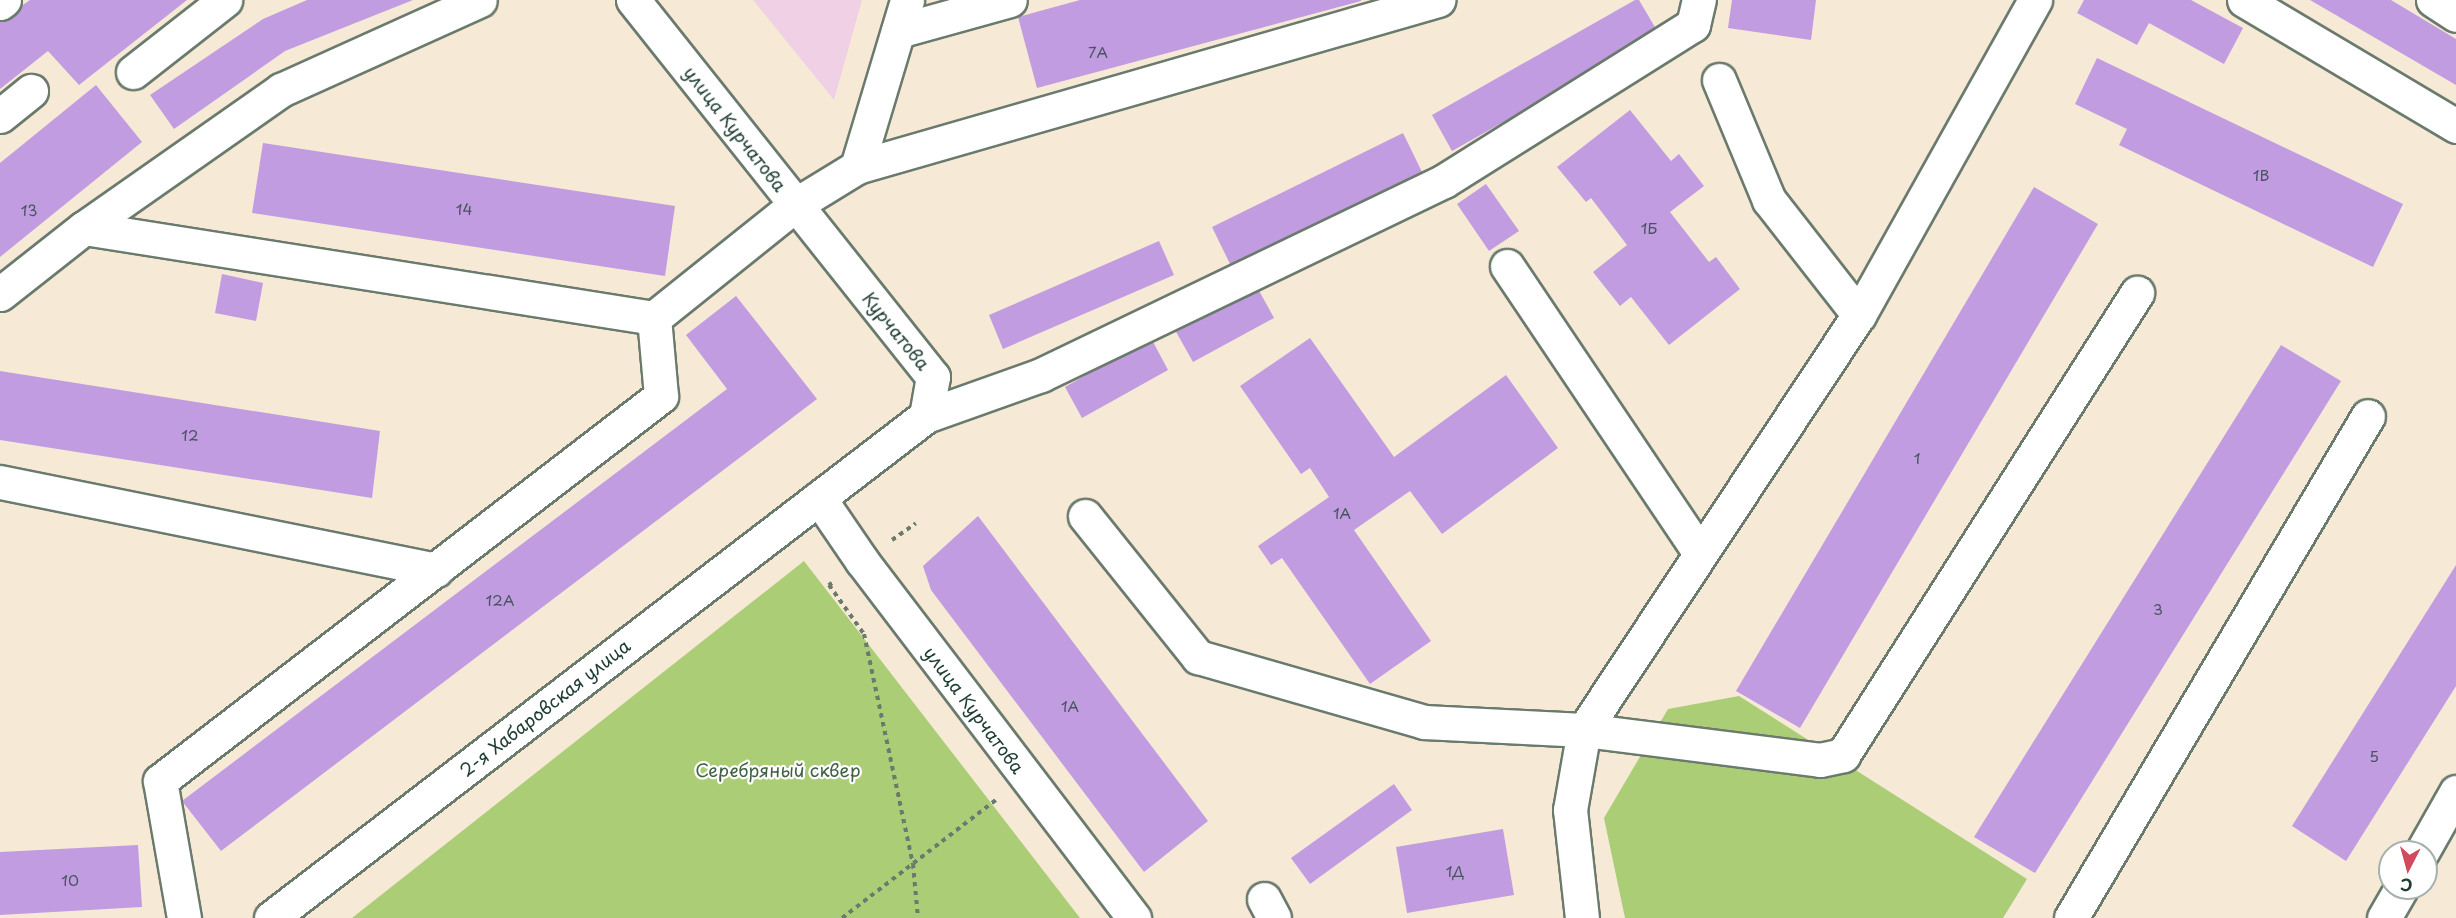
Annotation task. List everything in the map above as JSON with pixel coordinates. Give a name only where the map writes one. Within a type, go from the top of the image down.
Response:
[{"type":"street","points":[[133,72],[225,0]]},
{"type":"street","name":"улица Курчатова","points":[[633,0],[795,205],[857,166],[1438,0]]},
{"type":"street","points":[[857,166],[908,0]]},
{"type":"street","points":[[898,31],[1010,0]]},
{"type":"street","points":[[819,498],[926,416],[1041,375],[1444,182],[1693,25],[1699,0]]},
{"type":"street","points":[[1582,918],[1570,810],[1584,730],[1859,315],[2035,0]]},
{"type":"street","points":[[2244,0],[2456,126]]},
{"type":"street","points":[[2433,0],[2456,15]]},
{"type":"street","points":[[0,294],[84,228],[281,90],[470,2]]},
{"type":"street","points":[[1719,80],[1769,200],[1859,315]]},
{"type":"street","points":[[0,116],[31,90]]},
{"type":"street","points":[[84,228],[654,318],[795,205]]},
{"type":"street","name":"Курчатова","points":[[795,205],[933,377],[926,416]]},
{"type":"street","points":[[1507,266],[1700,553]]},
{"type":"street","points":[[1085,516],[1198,657],[1424,722],[1584,730],[1820,760],[1843,755],[2137,293]]},
{"type":"street","points":[[184,918],[160,781],[661,396],[654,318]]},
{"type":"street","points":[[2071,918],[2368,416]]},
{"type":"street","points":[[0,482],[436,570]]},
{"type":"street","name":"улица Курчатова","points":[[819,498],[862,561],[1024,777],[1134,918]]},
{"type":"street","name":"2-я Хабаровская улица","points":[[271,918],[819,498]]},
{"type":"street","points":[[2429,840],[2456,792]]},
{"type":"street","points":[[2384,918],[2394,900]]},
{"type":"path","points":[[916,524],[829,585],[864,634],[913,864],[918,918]]},
{"type":"path","points":[[842,918],[1024,777]]},
{"type":"shaded area","points":[[753,0],[862,0],[834,100]]},
{"type":"green space","name":"Серебряный сквер","points":[[804,561],[1080,918],[352,918]]},
{"type":"green space","points":[[1739,696],[2027,879],[2003,918],[1625,918],[1604,818],[1668,709]]},
{"type":"building","points":[[30,0],[187,0],[79,85],[48,51],[0,89],[0,21]]},
{"type":"building","points":[[307,0],[413,0],[285,51],[174,129],[150,95],[263,19]]},
{"type":"building","points":[[1080,0],[1361,1],[1037,88],[1018,17]]},
{"type":"building","points":[[1635,0],[1639,0],[1659,34],[1452,151],[1432,115]]},
{"type":"building","points":[[1732,0],[1816,0],[1811,40],[1728,28]]},
{"type":"building","points":[[2084,0],[2191,0],[2243,28],[2224,64],[2149,23],[2137,45],[2077,13]]},
{"type":"building","points":[[2310,0],[2391,0],[2456,39],[2456,85]]},
{"type":"building","points":[[2097,58],[2403,204],[2373,267],[2119,145],[2127,129],[2075,104]]},
{"type":"building","points":[[96,85],[142,142],[0,257],[0,163]]},
{"type":"building","points":[[1630,110],[1671,161],[1679,154],[1704,186],[1670,212],[1709,262],[1716,257],[1740,289],[1669,345],[1631,297],[1620,306],[1593,272],[1627,245],[1591,198],[1586,202],[1557,167]]},
{"type":"building","points":[[1403,133],[1422,172],[1231,266],[1212,227]]},
{"type":"building","points":[[263,143],[675,206],[665,276],[252,213]]},
{"type":"building","points":[[1486,184],[1519,231],[1489,251],[1457,204]]},
{"type":"building","points":[[2034,187],[2098,224],[1800,728],[1736,691]]},
{"type":"building","points":[[1159,241],[1174,275],[1003,349],[989,315]]},
{"type":"building","points":[[222,274],[263,283],[256,321],[215,313]]},
{"type":"building","points":[[1257,287],[1274,318],[1193,362],[1175,330]]},
{"type":"building","points":[[736,296],[817,399],[221,851],[182,801],[727,389],[686,335]]},
{"type":"building","points":[[1151,338],[1168,370],[1082,418],[1065,387]]},
{"type":"building","points":[[1310,338],[1394,457],[1506,375],[1558,448],[1442,534],[1410,491],[1354,530],[1431,641],[1370,684],[1282,558],[1271,565],[1258,546],[1329,497],[1310,468],[1301,474],[1240,386]]},
{"type":"building","points":[[2281,345],[2341,381],[2035,873],[1974,837]]},
{"type":"building","points":[[0,371],[380,431],[372,498],[0,440]]},
{"type":"building","points":[[978,516],[1208,821],[1144,872],[931,590],[923,566]]},
{"type":"building","points":[[2456,565],[2456,686],[2346,861],[2292,826]]},
{"type":"building","points":[[1394,784],[1412,810],[1310,884],[1291,858]]},
{"type":"building","points":[[1503,829],[1514,895],[1407,913],[1396,847]]},
{"type":"building","points":[[138,845],[142,907],[0,915],[0,852]]}]
